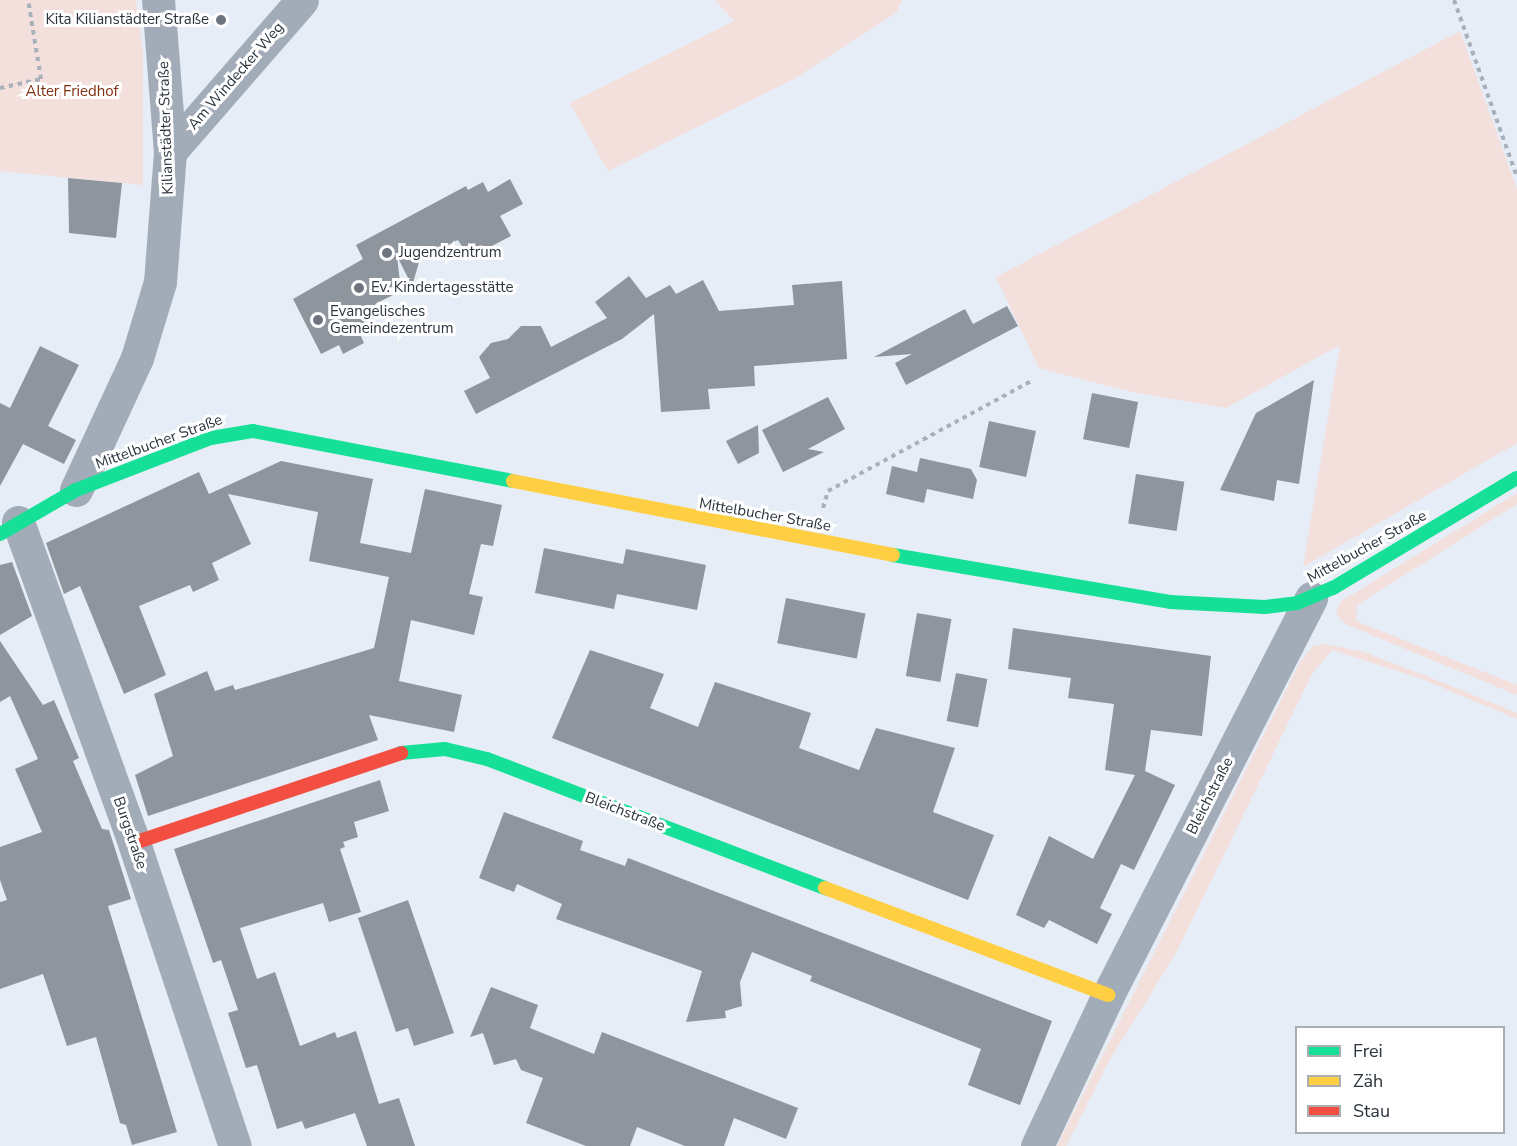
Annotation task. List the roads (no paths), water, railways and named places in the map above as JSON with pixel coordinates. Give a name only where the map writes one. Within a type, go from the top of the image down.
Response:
[{"type":"main road","name":"Mittelbucher Straße","points":[[9,528],[76,490],[211,438],[253,431],[1016,579],[1170,602],[1265,607],[1311,598],[1517,478]]},
{"type":"main road","name":"Bleichstraße","points":[[134,843],[403,752],[445,749],[487,759],[1108,995]]},
{"type":"street","name":"Kilianstädter Straße","points":[[76,490],[150,319],[166,243],[170,152],[158,0]]},
{"type":"street","name":"Am Windecker Weg","points":[[170,152],[302,0]]},
{"type":"street","name":"Burgstraße","points":[[9,528],[134,843],[235,1146]]},
{"type":"street","name":"Bleichstraße","points":[[1037,1146],[1108,995],[1311,598]]},
{"type":"place","name":"Kita Kilianstädter Straße","points":[[221,20]]},
{"type":"place","name":"Jugendzentrum","points":[[387,253]]},
{"type":"place","name":"Ev. Kindertagesstätte","points":[[359,288]]},
{"type":"place","name":"Evangelisches Gemeindezentrum","points":[[318,320]]},
{"type":"park label","name":"Alter Friedhof","points":[[72,92]]}]
